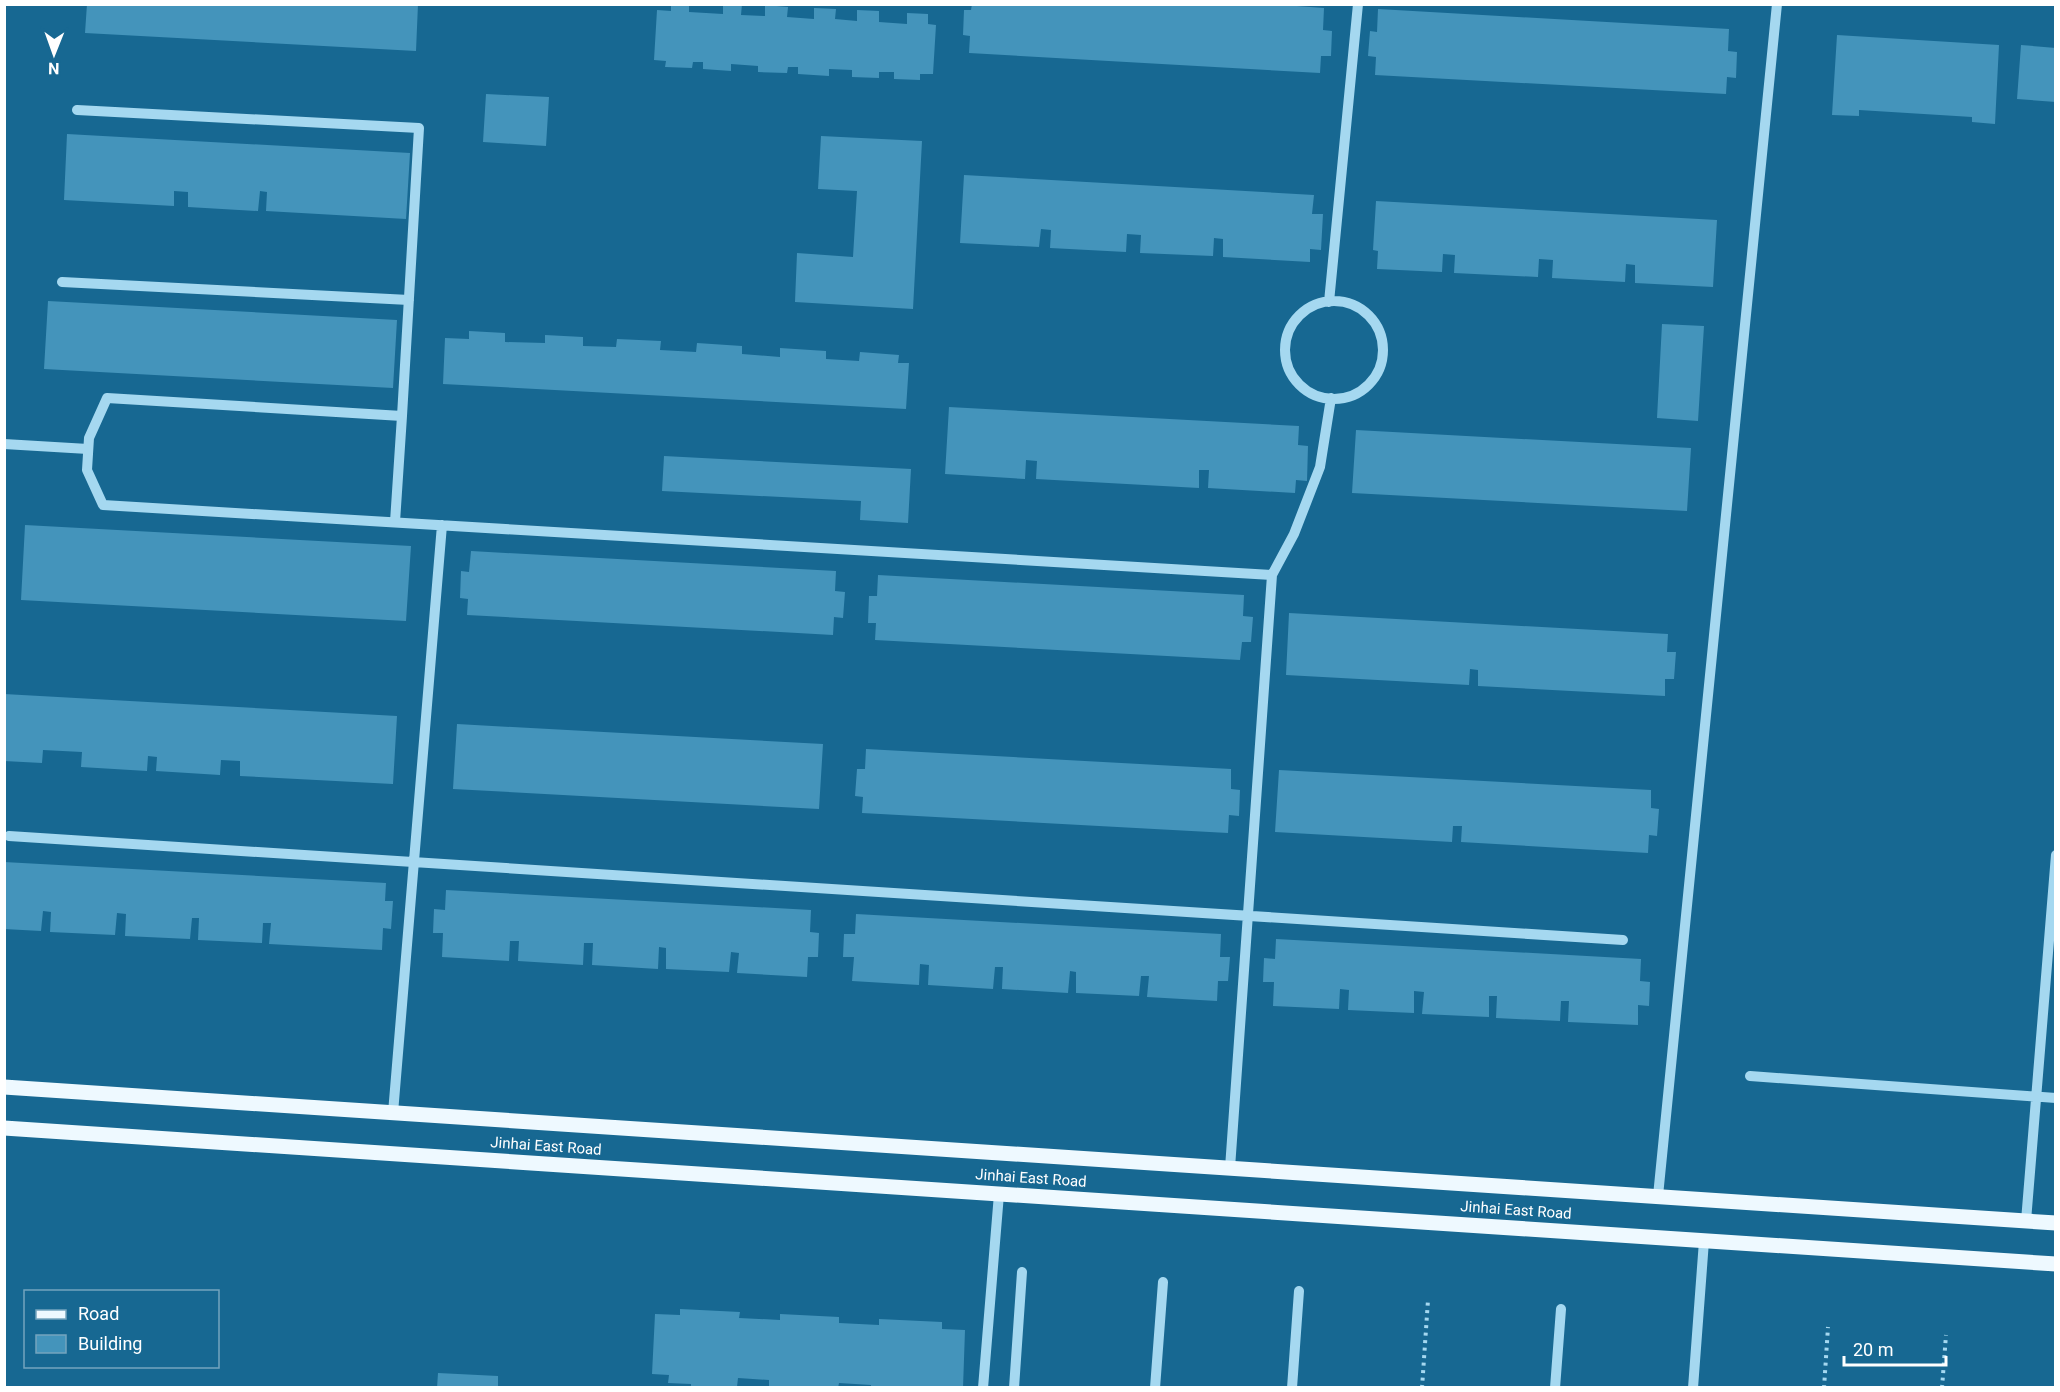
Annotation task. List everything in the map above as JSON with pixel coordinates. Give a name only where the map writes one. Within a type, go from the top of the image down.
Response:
[{"type":"main road","name":"Jinhai East Road","points":[[4,1087],[2055,1223]]},
{"type":"main road","name":"Jinhai East Road","points":[[4,1128],[2055,1264]]},
{"type":"street","points":[[1329,302],[1358,4]]},
{"type":"street","points":[[1658,1197],[1777,4]]},
{"type":"street","points":[[77,110],[419,128],[395,522]]},
{"type":"street","points":[[62,282],[409,300]]},
{"type":"street","points":[[1338,301],[1355,305],[1368,314],[1378,328],[1383,344],[1383,361],[1377,375],[1366,387],[1353,395],[1338,399],[1322,398],[1299,384],[1287,365],[1285,353],[1287,337],[1294,321],[1306,310],[1329,302],[1338,301]]},
{"type":"street","points":[[402,416],[107,398],[89,438],[87,470],[103,505],[1272,575]]},
{"type":"street","points":[[1230,1168],[1272,575],[1294,534],[1320,467],[1331,398]]},
{"type":"street","points":[[4,444],[88,449]]},
{"type":"street","points":[[393,1113],[442,525]]},
{"type":"street","points":[[9,837],[1623,940]]},
{"type":"street","points":[[2026,1221],[2055,855]]},
{"type":"street","points":[[1750,1076],[2055,1098]]},
{"type":"street","points":[[983,1388],[999,1194]]},
{"type":"street","points":[[1693,1388],[1704,1241]]},
{"type":"street","points":[[1014,1388],[1022,1272]]},
{"type":"street","points":[[1155,1388],[1163,1282]]},
{"type":"street","points":[[1292,1388],[1299,1291]]},
{"type":"street","points":[[1555,1388],[1561,1309]]},
{"type":"path","points":[[1422,1388],[1428,1300]]},
{"type":"path","points":[[1824,1388],[1828,1327]]},
{"type":"path","points":[[1942,1388],[1946,1335]]},
{"type":"building","points":[[87,4],[418,4],[416,51],[85,33]]},
{"type":"building","points":[[671,4],[689,4],[689,12],[723,14],[723,4],[742,4],[741,15],[765,16],[765,5],[788,7],[787,17],[814,19],[814,8],[836,9],[835,19],[857,21],[857,10],[879,11],[879,22],[907,24],[907,13],[928,14],[928,24],[936,25],[933,74],[920,74],[920,80],[894,79],[894,72],[879,72],[879,78],[852,77],[852,70],[829,69],[829,76],[798,74],[798,67],[788,67],[787,73],[758,72],[758,66],[731,64],[731,71],[703,69],[703,62],[693,62],[692,68],[665,67],[666,61],[654,60],[657,10],[671,11]]},
{"type":"building","points":[[972,4],[1269,4],[1324,8],[1323,30],[1332,31],[1331,56],[1321,56],[1320,73],[969,53],[970,36],[963,35],[964,10],[971,10]]},
{"type":"building","points":[[1378,9],[1729,29],[1728,51],[1737,52],[1736,78],[1727,77],[1726,94],[1375,75],[1376,57],[1368,56],[1370,31],[1377,32]]},
{"type":"building","points":[[1837,35],[1999,45],[1995,124],[1972,122],[1972,117],[1859,110],[1859,116],[1832,115]]},
{"type":"building","points":[[2021,45],[2056,48],[2056,102],[2017,99]]},
{"type":"building","points":[[486,94],[549,97],[546,146],[483,142]]},
{"type":"building","points":[[67,134],[410,153],[406,219],[266,211],[267,192],[260,191],[258,211],[188,207],[188,192],[174,191],[174,206],[64,200]]},
{"type":"building","points":[[821,136],[922,141],[913,309],[795,302],[797,253],[853,257],[857,191],[818,189]]},
{"type":"building","points":[[964,175],[1314,195],[1312,214],[1323,214],[1321,250],[1310,249],[1310,262],[1223,257],[1223,239],[1214,238],[1213,256],[1140,253],[1141,235],[1127,234],[1126,252],[1050,248],[1051,230],[1041,229],[1039,247],[960,243]]},
{"type":"building","points":[[1376,201],[1717,220],[1713,287],[1635,283],[1635,265],[1626,264],[1625,282],[1552,278],[1553,260],[1539,259],[1538,277],[1454,273],[1455,255],[1443,254],[1442,272],[1377,269],[1378,251],[1373,250]]},
{"type":"building","points":[[48,301],[397,320],[393,388],[44,369]]},
{"type":"building","points":[[1662,324],[1704,326],[1698,421],[1657,418]]},
{"type":"building","points":[[469,331],[505,333],[505,342],[545,343],[545,335],[583,337],[583,346],[616,347],[617,339],[661,341],[660,350],[696,352],[697,343],[742,346],[742,354],[780,357],[780,348],[826,351],[826,359],[859,361],[860,352],[899,355],[898,363],[909,363],[906,409],[443,384],[445,338],[469,339]]},
{"type":"building","points":[[949,407],[1299,426],[1298,445],[1308,446],[1307,481],[1296,480],[1295,493],[1208,488],[1209,470],[1199,470],[1199,488],[1036,479],[1037,461],[1026,460],[1025,479],[945,474]]},
{"type":"building","points":[[1356,430],[1691,448],[1687,511],[1352,493]]},
{"type":"building","points":[[664,456],[911,469],[908,523],[860,520],[861,501],[662,491]]},
{"type":"building","points":[[25,525],[411,546],[406,621],[21,600]]},
{"type":"building","points":[[471,551],[836,571],[835,591],[845,592],[843,618],[834,617],[833,635],[467,615],[468,599],[460,598],[461,571],[469,572]]},
{"type":"building","points":[[878,575],[1244,595],[1243,616],[1253,617],[1251,642],[1242,642],[1240,660],[875,640],[876,623],[868,623],[869,596],[877,596]]},
{"type":"building","points":[[1289,613],[1668,634],[1667,652],[1676,652],[1674,679],[1665,679],[1665,696],[1478,686],[1478,670],[1470,669],[1469,685],[1286,675]]},
{"type":"building","points":[[4,694],[397,716],[393,784],[240,776],[240,761],[221,760],[220,775],[156,771],[157,757],[148,756],[147,771],[81,767],[82,752],[43,750],[42,763],[4,761]]},
{"type":"building","points":[[457,724],[823,744],[819,809],[453,789]]},
{"type":"building","points":[[866,749],[1231,769],[1231,789],[1240,790],[1239,816],[1229,815],[1228,833],[862,813],[863,797],[855,796],[857,769],[865,769]]},
{"type":"building","points":[[1279,770],[1651,790],[1651,808],[1659,809],[1657,836],[1649,835],[1648,853],[1461,842],[1462,826],[1453,826],[1452,842],[1275,832]]},
{"type":"building","points":[[4,862],[386,883],[385,901],[393,901],[391,929],[383,928],[382,950],[269,944],[271,923],[263,923],[262,943],[198,940],[199,918],[192,918],[190,939],[125,936],[126,914],[117,913],[115,935],[50,932],[51,912],[43,911],[41,931],[4,929]]},
{"type":"building","points":[[446,890],[811,910],[810,932],[819,933],[818,957],[808,957],[807,977],[737,973],[739,953],[731,952],[729,972],[666,969],[666,948],[659,947],[658,969],[592,965],[593,943],[584,943],[583,965],[518,961],[519,941],[510,941],[509,961],[442,957],[443,933],[433,933],[434,909],[445,910]]},
{"type":"building","points":[[856,914],[1221,934],[1220,957],[1230,957],[1228,981],[1218,981],[1217,1001],[1147,997],[1149,976],[1141,976],[1139,996],[1076,993],[1076,972],[1070,971],[1068,993],[1002,989],[1003,967],[995,967],[993,989],[928,985],[929,965],[920,964],[919,985],[852,981],[854,957],[843,957],[844,934],[855,934]]},
{"type":"building","points":[[1276,939],[1641,959],[1640,981],[1650,982],[1649,1006],[1638,1005],[1638,1025],[1568,1022],[1569,1001],[1561,1001],[1560,1021],[1496,1018],[1497,996],[1489,996],[1489,1017],[1422,1014],[1424,992],[1414,991],[1414,1013],[1348,1010],[1349,990],[1340,989],[1339,1009],[1273,1006],[1274,982],[1263,982],[1264,958],[1275,959]]},
{"type":"building","points":[[680,1309],[740,1312],[739,1318],[780,1320],[780,1314],[839,1317],[839,1323],[879,1325],[879,1319],[942,1322],[942,1329],[965,1330],[963,1388],[871,1388],[871,1385],[839,1383],[838,1388],[769,1388],[769,1380],[738,1378],[737,1387],[691,1388],[691,1384],[668,1383],[669,1375],[652,1374],[655,1314],[680,1315]]},
{"type":"building","points":[[438,1373],[498,1376],[498,1388],[437,1388]]}]
